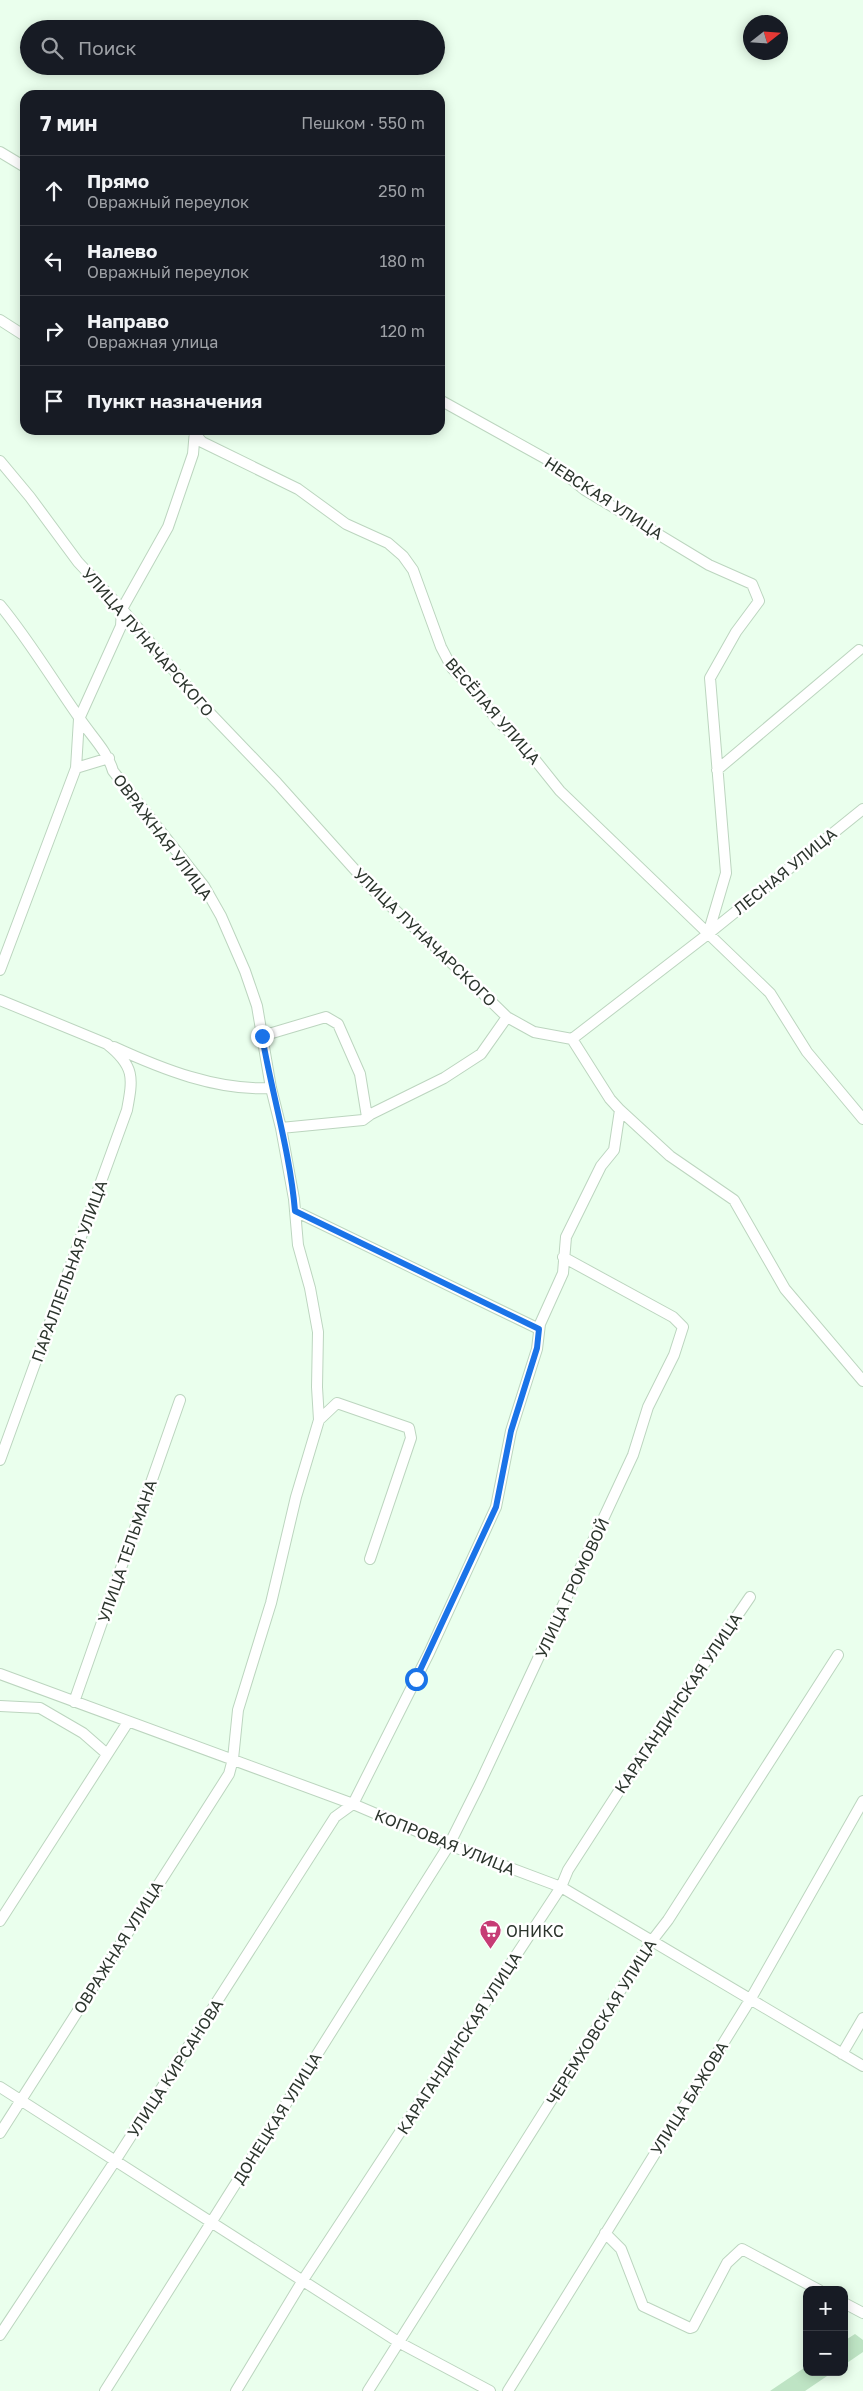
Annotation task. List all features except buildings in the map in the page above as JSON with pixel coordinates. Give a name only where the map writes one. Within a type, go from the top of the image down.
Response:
[{"type":"street","points":[[0,152],[20,164]]},
{"type":"street","points":[[0,320],[20,333]]},
{"type":"street","name":"НЕВСКАЯ УЛИЦА","points":[[445,403],[548,460],[585,490],[709,564],[752,584],[759,601],[736,632],[710,678],[717,770]]},
{"type":"street","points":[[0,970],[76,768],[79,719],[121,626],[122,609],[168,527],[192,454],[194,435]]},
{"type":"street","name":"ВЕСЁЛАЯ УЛИЦА","points":[[197,435],[202,442],[298,489],[346,524],[388,543],[403,556],[413,570],[441,647],[452,668],[480,697],[497,720],[524,746],[560,791],[708,934]]},
{"type":"street","name":"УЛИЦА ЛУНАЧАРСКОГО","points":[[0,461],[30,497],[78,562],[122,609],[207,710],[277,783],[373,890],[429,941],[507,1017],[534,1032],[572,1039]]},
{"type":"street","name":"ОВРАЖНАЯ УЛИЦА","points":[[0,605],[22,631],[79,719],[109,758],[113,772],[204,886],[221,916],[251,988],[257,1006],[271,1088],[281,1128],[295,1211],[298,1245],[310,1288],[318,1332],[317,1387],[319,1420],[296,1497],[271,1603],[238,1710],[233,1759],[229,1774],[0,2133]]},
{"type":"street","points":[[859,650],[717,770],[726,873],[708,934],[747,969],[770,993],[807,1052],[863,1119]]},
{"type":"street","points":[[76,768],[109,758]]},
{"type":"street","name":"ЛЕСНАЯ УЛИЦА","points":[[572,1039],[708,934],[863,808]]},
{"type":"street","points":[[0,1000],[138,1058],[197,1078],[237,1089],[271,1088]]},
{"type":"street","points":[[262,1036],[326,1017],[338,1024],[360,1074],[367,1117]]},
{"type":"street","points":[[281,1128],[363,1120],[444,1078],[481,1054],[507,1017]]},
{"type":"street","points":[[572,1039],[610,1099],[620,1110],[670,1156],[734,1200],[785,1288],[863,1381]]},
{"type":"street","name":"ПАРАЛЛЕЛЬНАЯ УЛИЦА","points":[[0,1460],[127,1110],[132,1080],[129,1069],[116,1051],[107,1044]]},
{"type":"street","points":[[353,1804],[429,1653],[496,1507],[511,1431],[537,1348],[540,1326],[563,1273],[566,1237],[601,1166],[614,1150],[620,1110]]},
{"type":"street","points":[[295,1211],[540,1326]]},
{"type":"street","name":"УЛИЦА ГРОМОВОЙ","points":[[449,1845],[480,1784],[633,1455],[648,1407],[674,1355],[683,1327],[673,1317],[563,1257]]},
{"type":"street","name":"УЛИЦА ТЕЛЬМАНА","points":[[74,1702],[180,1400]]},
{"type":"street","points":[[319,1420],[337,1403],[409,1428],[411,1438],[370,1559]]},
{"type":"street","name":"КАРАГАНДИНСКАЯ УЛИЦА","points":[[236,2391],[303,2280],[561,1887],[568,1870],[652,1740],[750,1597]]},
{"type":"street","name":"ЧЕРЕМХОВСКАЯ УЛИЦА","points":[[368,2391],[400,2343],[650,1942],[668,1920],[838,1655]]},
{"type":"street","name":"КОПРОВАЯ УЛИЦА","points":[[0,1674],[353,1804],[449,1845],[561,1887],[650,1942],[863,2066]]},
{"type":"street","points":[[0,1706],[40,1708],[83,1733],[107,1754]]},
{"type":"street","points":[[0,1921],[128,1722]]},
{"type":"street","name":"УЛИЦА БАЖОВА","points":[[508,2391],[750,2000],[863,1801]]},
{"type":"street","name":"УЛИЦА КИРСАНОВА","points":[[0,2335],[115,2162],[335,1817],[353,1804]]},
{"type":"street","name":"ДОНЕЦКАЯ УЛИЦА","points":[[105,2391],[449,1845]]},
{"type":"street","points":[[842,2054],[863,2018]]},
{"type":"street","points":[[0,2087],[211,2224],[303,2280],[400,2343],[490,2391]]},
{"type":"street","points":[[605,2234],[621,2250],[643,2306],[690,2328],[693,2327],[727,2263],[742,2249],[811,2286]]},
{"type":"street","points":[[848,2305],[863,2313]]},
{"type":"green space","points":[[855,2334],[863,2340],[863,2352],[848,2362],[848,2338]]},
{"type":"green space","points":[[803,2369],[803,2376],[827,2376],[805,2391],[770,2391]]},
{"type":"place","name":"ОНИКС","points":[[490,1950]]},
{"type":"route","points":[[262,1036],[271,1088],[281,1128],[295,1211],[539,1329],[537,1348],[511,1431],[496,1507],[416,1679]]}]
